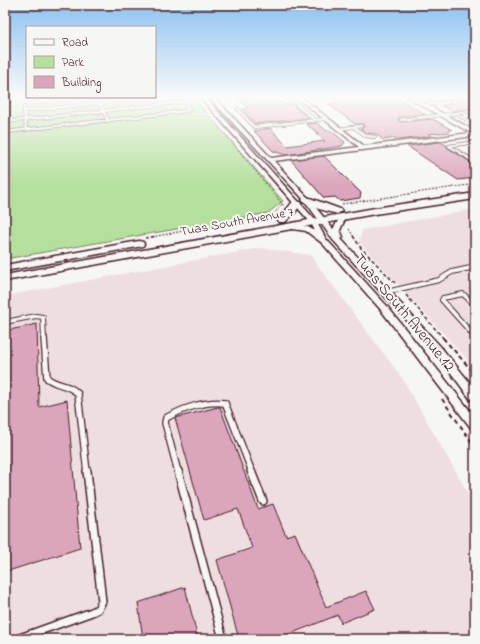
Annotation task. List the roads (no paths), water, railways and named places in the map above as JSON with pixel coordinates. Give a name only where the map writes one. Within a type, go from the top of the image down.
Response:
[{"type":"street","name":"Tuas South Avenue 12","points":[[229,127],[296,203],[339,240],[436,348],[475,397]]},
{"type":"street","name":"Tuas South Avenue 12","points":[[239,127],[307,200],[324,240],[384,308],[475,425]]},
{"type":"street","points":[[336,127],[363,148]]},
{"type":"street","points":[[463,127],[475,134]]},
{"type":"street","points":[[270,160],[475,134]]},
{"type":"street","name":"Tuas South Avenue 7","points":[[5,268],[281,220],[315,218],[339,210],[475,189]]},
{"type":"street","name":"Tuas South Avenue 7","points":[[339,210],[475,196]]},
{"type":"street","points":[[307,200],[319,206],[339,210],[336,230],[339,240]]},
{"type":"street","points":[[281,220],[292,211],[296,203]]},
{"type":"street","points":[[281,220],[308,229],[324,240],[331,237],[339,240]]},
{"type":"street","name":"Tuas South Avenue 7","points":[[5,278],[281,220]]},
{"type":"lane","points":[[5,132],[46,127]]},
{"type":"lane","points":[[338,129],[354,127]]},
{"type":"lane","points":[[354,127],[366,136],[375,137]]},
{"type":"lane","points":[[444,138],[455,144]]},
{"type":"lane","points":[[468,143],[449,146],[475,162]]},
{"type":"lane","points":[[386,292],[439,280],[456,270],[475,267]]},
{"type":"lane","points":[[475,306],[466,296],[460,294],[445,297],[442,300],[475,337]]},
{"type":"lane","points":[[5,322],[36,316],[43,317],[47,378],[52,382],[73,388],[78,394],[102,601],[98,610],[17,639]]},
{"type":"lane","points":[[222,639],[165,423],[166,418],[177,412],[218,402],[225,403],[263,501]]}]
